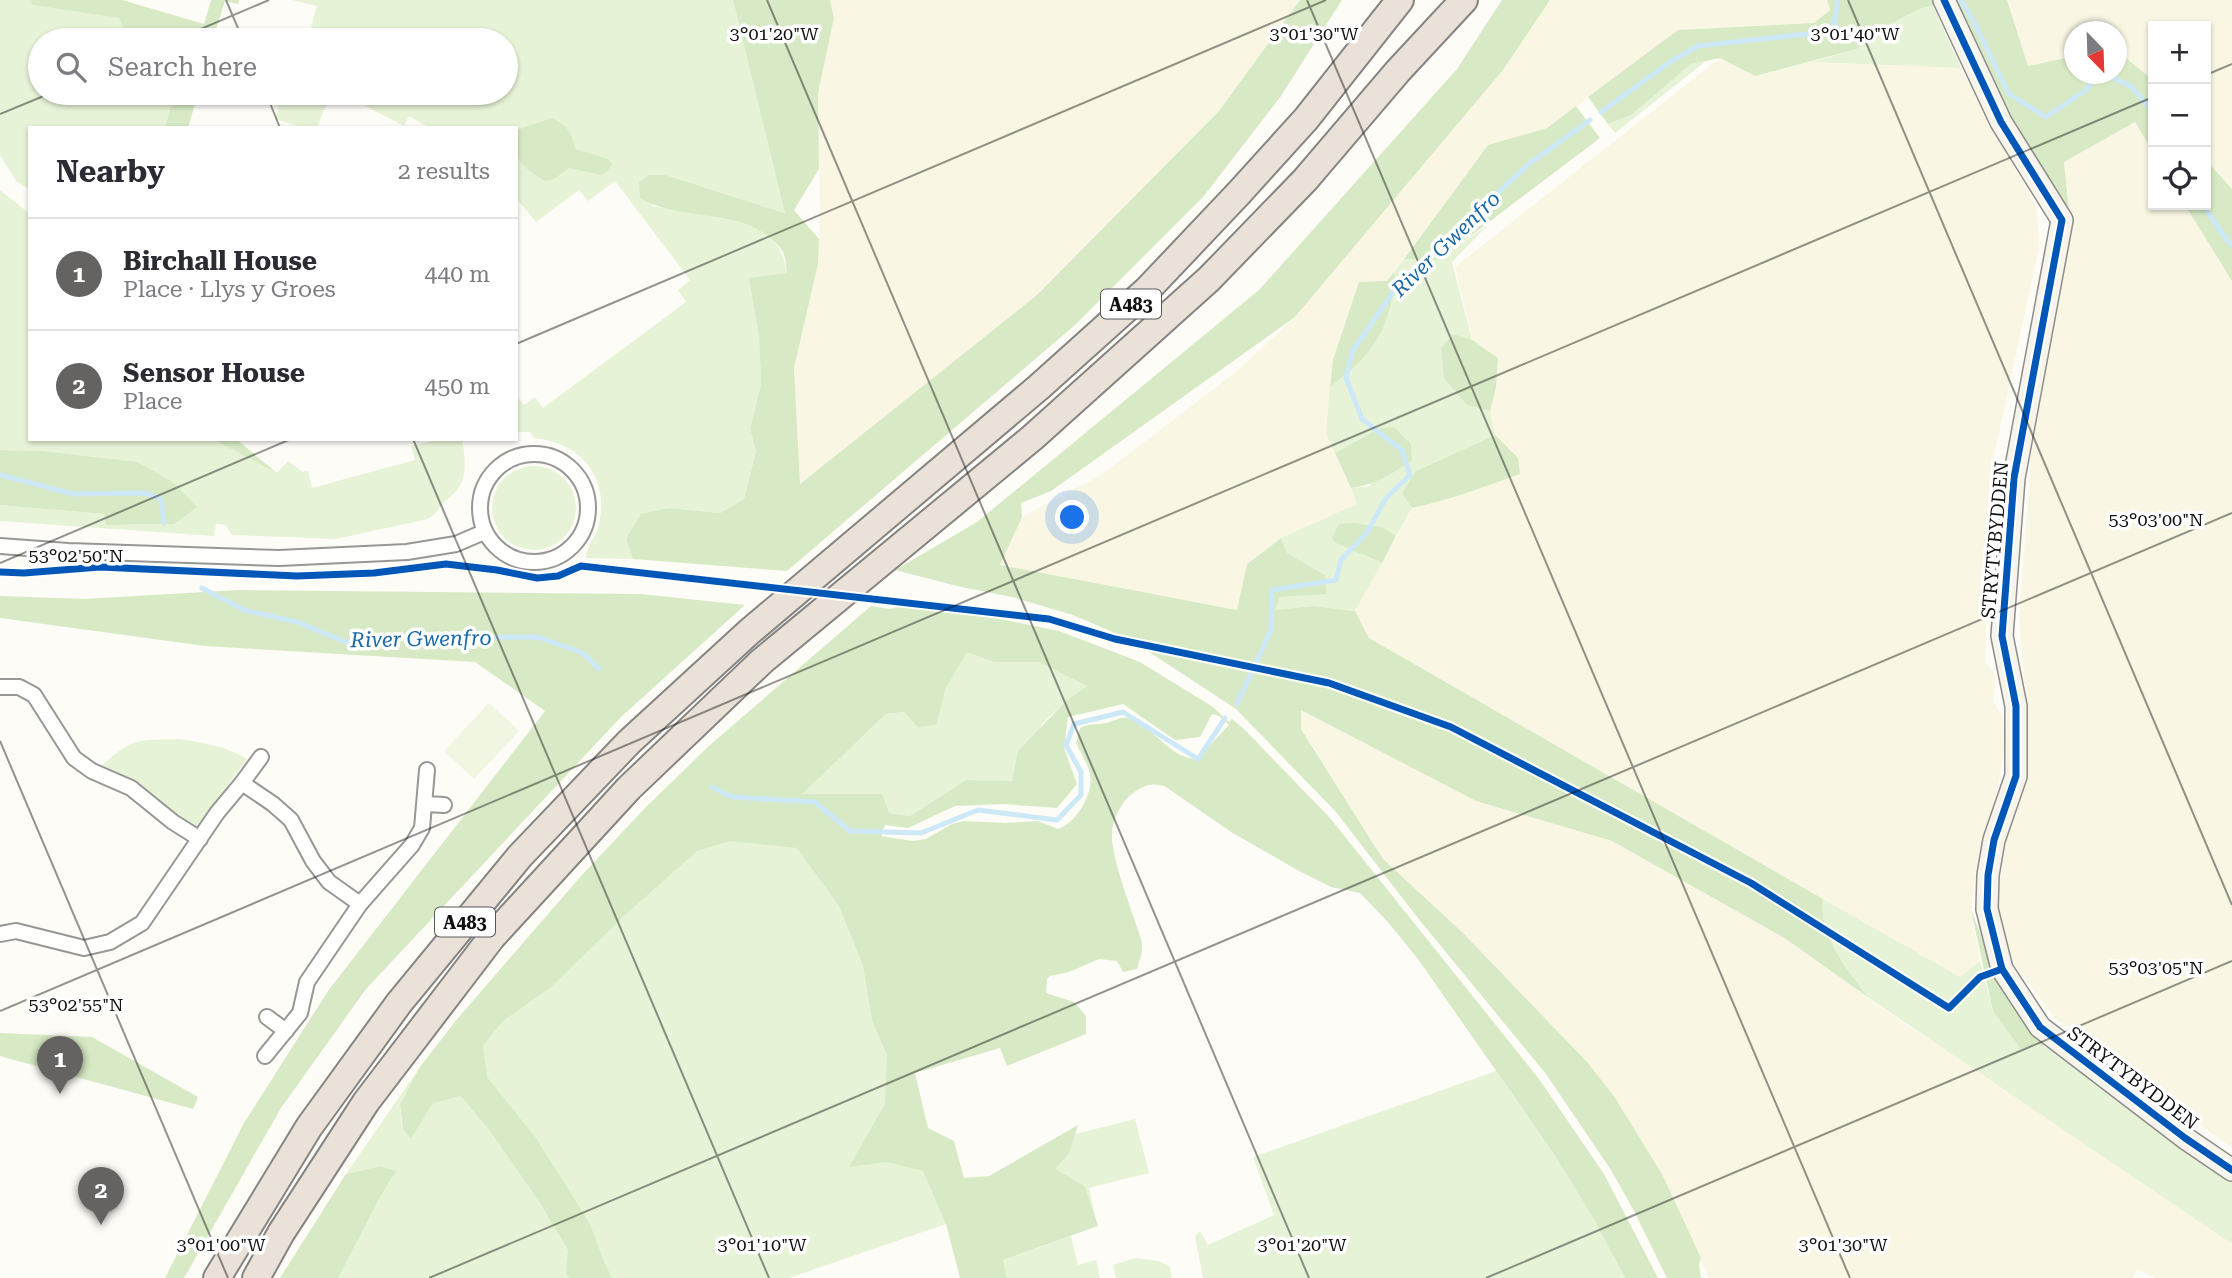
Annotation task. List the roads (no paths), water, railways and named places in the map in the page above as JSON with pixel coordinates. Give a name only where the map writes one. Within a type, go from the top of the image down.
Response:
[{"type":"highway","name":"A483","points":[[1369,39],[1385,0]]},
{"type":"highway","name":"A483","points":[[217,1278],[309,1127],[399,1003],[520,856],[629,742],[770,614],[1039,387],[1147,290],[1306,119],[1400,0]]},
{"type":"highway","name":"A483","points":[[256,1278],[281,1233],[366,1102],[492,937],[629,788],[762,662],[1032,438],[1209,279],[1305,180],[1398,71],[1442,0]]},
{"type":"highway","points":[[1398,71],[1464,0]]},
{"type":"street","name":"STRYTYBYDDEN","points":[[1944,0],[2001,122],[2062,220],[2014,478],[2002,636],[2017,706],[2016,776],[1994,840],[1988,875],[1987,909],[2002,969],[2040,1027],[2185,1138],[2232,1170]]},
{"type":"street","points":[[519,456],[546,456],[569,467],[581,481],[587,497],[588,515],[583,532],[572,547],[558,557],[542,562],[524,562],[508,556],[494,545],[484,532],[480,517],[482,494],[492,474],[503,463],[519,456]]},
{"type":"street","points":[[0,546],[279,558],[407,552],[456,544],[484,532]]},
{"type":"street","points":[[0,687],[19,687],[34,695],[74,758],[92,771],[131,788],[173,822],[200,839]]},
{"type":"street","points":[[0,934],[16,931],[84,948],[110,942],[142,923],[217,813],[261,757]]},
{"type":"street","points":[[265,1056],[300,1013],[307,982],[360,904],[412,845],[422,828],[427,770]]},
{"type":"street","points":[[242,783],[291,820],[313,861],[329,882],[360,904]]},
{"type":"street","points":[[425,804],[444,805]]},
{"type":"street","points":[[267,1017],[286,1031]]},
{"type":"waterway","name":"River Gwenfro","points":[[1601,112],[1670,62],[1698,46],[1833,31],[1838,0]]},
{"type":"waterway","name":"River Gwenfro","points":[[1961,0],[2009,94],[2046,117],[2091,84]]},
{"type":"waterway","name":"River Gwenfro","points":[[2126,84],[2132,87],[2148,106]]},
{"type":"waterway","name":"River Gwenfro","points":[[1237,704],[1271,630],[1272,590],[1336,580],[1341,560],[1366,534],[1386,498],[1410,475],[1402,450],[1362,419],[1346,378],[1352,352],[1398,285],[1529,164],[1590,120]]},
{"type":"waterway","name":"River Gwenfro","points":[[2206,210],[2232,245]]},
{"type":"waterway","name":"River Gwenfro","points":[[0,475],[73,494],[145,493],[161,499],[164,523]]},
{"type":"waterway","name":"River Gwenfro","points":[[202,588],[244,610],[297,622],[346,642],[406,638],[538,637],[583,653],[599,669]]},
{"type":"waterway","name":"River Gwenfro","points":[[712,787],[732,797],[815,802],[850,831],[921,833],[978,810],[1057,820],[1081,795],[1081,772],[1066,745],[1074,724],[1123,712],[1198,759],[1225,718]]},
{"type":"place","name":"Birchall House","points":[[60,1094]]},
{"type":"place","name":"Sensor House","points":[[101,1225]]}]
